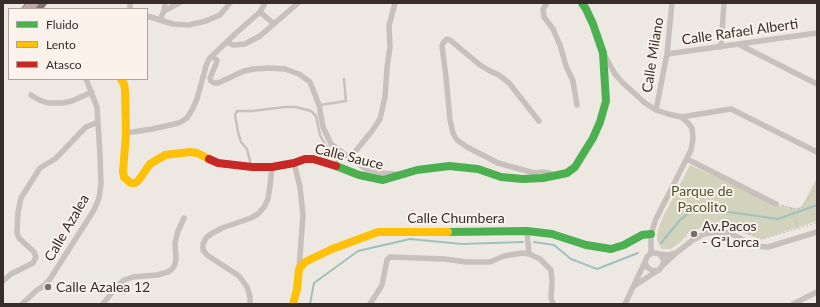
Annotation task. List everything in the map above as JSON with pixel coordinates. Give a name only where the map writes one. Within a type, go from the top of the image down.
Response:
[{"type":"street","points":[[160,20],[164,11],[165,3]]},
{"type":"street","points":[[164,11],[179,3]]},
{"type":"street","points":[[148,16],[173,24],[190,25],[206,21],[220,15],[230,3]]},
{"type":"street","points":[[126,133],[179,123],[188,118],[197,99],[209,59],[260,12],[265,3]]},
{"type":"street","points":[[227,42],[233,45],[245,44],[260,36],[298,3]]},
{"type":"street","points":[[350,158],[380,119],[385,97],[390,47],[389,26],[395,3]]},
{"type":"street","points":[[547,3],[543,9],[544,16],[553,29],[560,45],[566,66],[573,81],[577,105]]},
{"type":"street","name":"Calle Sauce","points":[[122,80],[125,90],[126,133],[123,172],[124,177],[131,183],[138,181],[150,164],[157,159],[165,155],[190,152],[197,153],[218,163],[252,167],[272,167],[294,163],[305,159],[313,159],[338,166],[359,175],[383,180],[417,170],[448,166],[478,169],[501,177],[523,179],[555,176],[567,173],[575,167],[582,157],[600,122],[606,101],[603,53],[593,24],[582,3]]},
{"type":"street","name":"Calle Milano","points":[[656,110],[667,54],[672,3]]},
{"type":"street","points":[[721,47],[724,3]]},
{"type":"street","points":[[260,12],[274,24]]},
{"type":"street","name":"Calle Rafael Alberti","points":[[667,54],[740,45],[817,33]]},
{"type":"street","points":[[539,121],[509,83],[499,74],[480,65],[450,40],[443,43],[442,46],[450,120],[453,134],[457,140],[467,147],[498,163],[534,173],[543,172],[555,176]]},
{"type":"street","points":[[740,45],[817,84]]},
{"type":"street","points":[[603,53],[615,74],[623,83],[645,103],[656,110],[681,117],[731,109],[817,152]]},
{"type":"street","points":[[211,57],[217,60],[210,78],[214,83],[218,83],[244,71],[254,69],[285,69],[299,74],[310,82],[319,105],[323,127],[331,144],[366,169],[383,173],[403,174]]},
{"type":"street","name":"Calle Azalea","points":[[22,304],[50,280],[94,210],[99,198],[101,184],[97,107],[86,80]]},
{"type":"street","points":[[31,95],[48,103],[63,103],[72,101],[92,92]]},
{"type":"street","points":[[651,254],[651,234],[656,219],[691,150],[693,139],[692,128],[681,117]]},
{"type":"street","points":[[3,281],[11,274],[33,263],[36,257],[34,252],[19,238],[17,233],[18,212],[22,198],[40,168],[58,156],[86,127],[98,122]]},
{"type":"street","points":[[687,159],[776,204]]},
{"type":"street","points":[[293,304],[297,289],[303,215],[300,187],[294,163]]},
{"type":"street","points":[[250,304],[250,297],[247,287],[239,276],[207,255],[203,244],[210,234],[258,214],[264,207],[268,198],[272,167]]},
{"type":"street","points":[[103,304],[117,286],[124,280],[157,275],[168,272],[172,268],[176,259],[175,243],[184,218]]},
{"type":"street","points":[[528,230],[529,254]]},
{"type":"street","name":"Calle Chumbera","points":[[299,269],[305,262],[325,252],[358,238],[378,232],[528,230],[552,234],[586,245],[611,249],[624,245],[642,235],[651,234]]},
{"type":"street","points":[[634,286],[660,268],[693,240],[704,234],[716,232],[729,233],[756,246],[768,247],[817,232]]},
{"type":"street","points":[[370,304],[382,285],[387,260],[390,257],[490,262],[504,256],[522,253],[529,254],[540,259],[551,270],[551,298],[553,304]]},
{"type":"street","points":[[624,304],[646,262],[647,257],[655,253],[667,255],[676,253]]},
{"type":"street","points":[[646,262],[647,267],[653,271],[660,268],[664,262],[659,254]]},
{"type":"street","points":[[793,304],[817,292]]},
{"type":"lane","points":[[319,105],[346,101],[344,79]]},
{"type":"lane","points":[[252,167],[247,149],[241,142],[238,132],[235,115],[237,111],[252,111],[285,106],[311,111],[316,116],[320,135],[326,146],[336,154],[338,166]]},
{"type":"path","points":[[776,204],[796,209],[801,208],[817,188]]},
{"type":"path","points":[[790,208],[798,229]]},
{"type":"green space","name":"Parque de Pacolito","points":[[690,165],[776,204],[796,209],[802,206],[817,178],[817,221],[762,239],[731,228],[705,226],[688,232],[682,241],[671,249],[661,249],[657,240],[658,229]]},
{"type":"building","points":[[26,3],[40,3],[36,8],[22,8]]},
{"type":"waterway","points":[[661,243],[680,220],[694,209],[778,219],[817,205]]},
{"type":"waterway","points":[[310,304],[314,283],[358,251],[410,239],[462,244],[523,242]]},
{"type":"waterway","points":[[534,242],[554,245],[571,259],[597,269],[638,253]]},
{"type":"traffic: fast","points":[[336,166],[359,175],[383,180],[417,170],[449,166],[478,169],[501,177],[523,179],[543,178],[567,173],[575,167],[593,138],[600,122],[606,101],[603,53],[593,24],[582,3]]},
{"type":"traffic: fast","points":[[448,232],[527,231],[552,234],[586,245],[611,249],[624,245],[642,235],[651,234]]},
{"type":"traffic: slow","points":[[122,80],[125,90],[126,133],[123,172],[124,177],[127,180],[131,183],[135,183],[150,164],[165,155],[190,152],[197,153],[209,159]]},
{"type":"traffic: slow","points":[[293,304],[297,289],[299,269],[305,262],[332,249],[378,232],[448,232]]},
{"type":"traffic: jam","points":[[209,159],[218,163],[252,167],[272,167],[294,163],[305,159],[313,159],[336,166]]},
{"type":"place","name":"Av.Pacos - GªLorca","points":[[694,234]]},
{"type":"place","name":"Calle Azalea 12","points":[[48,287]]}]
